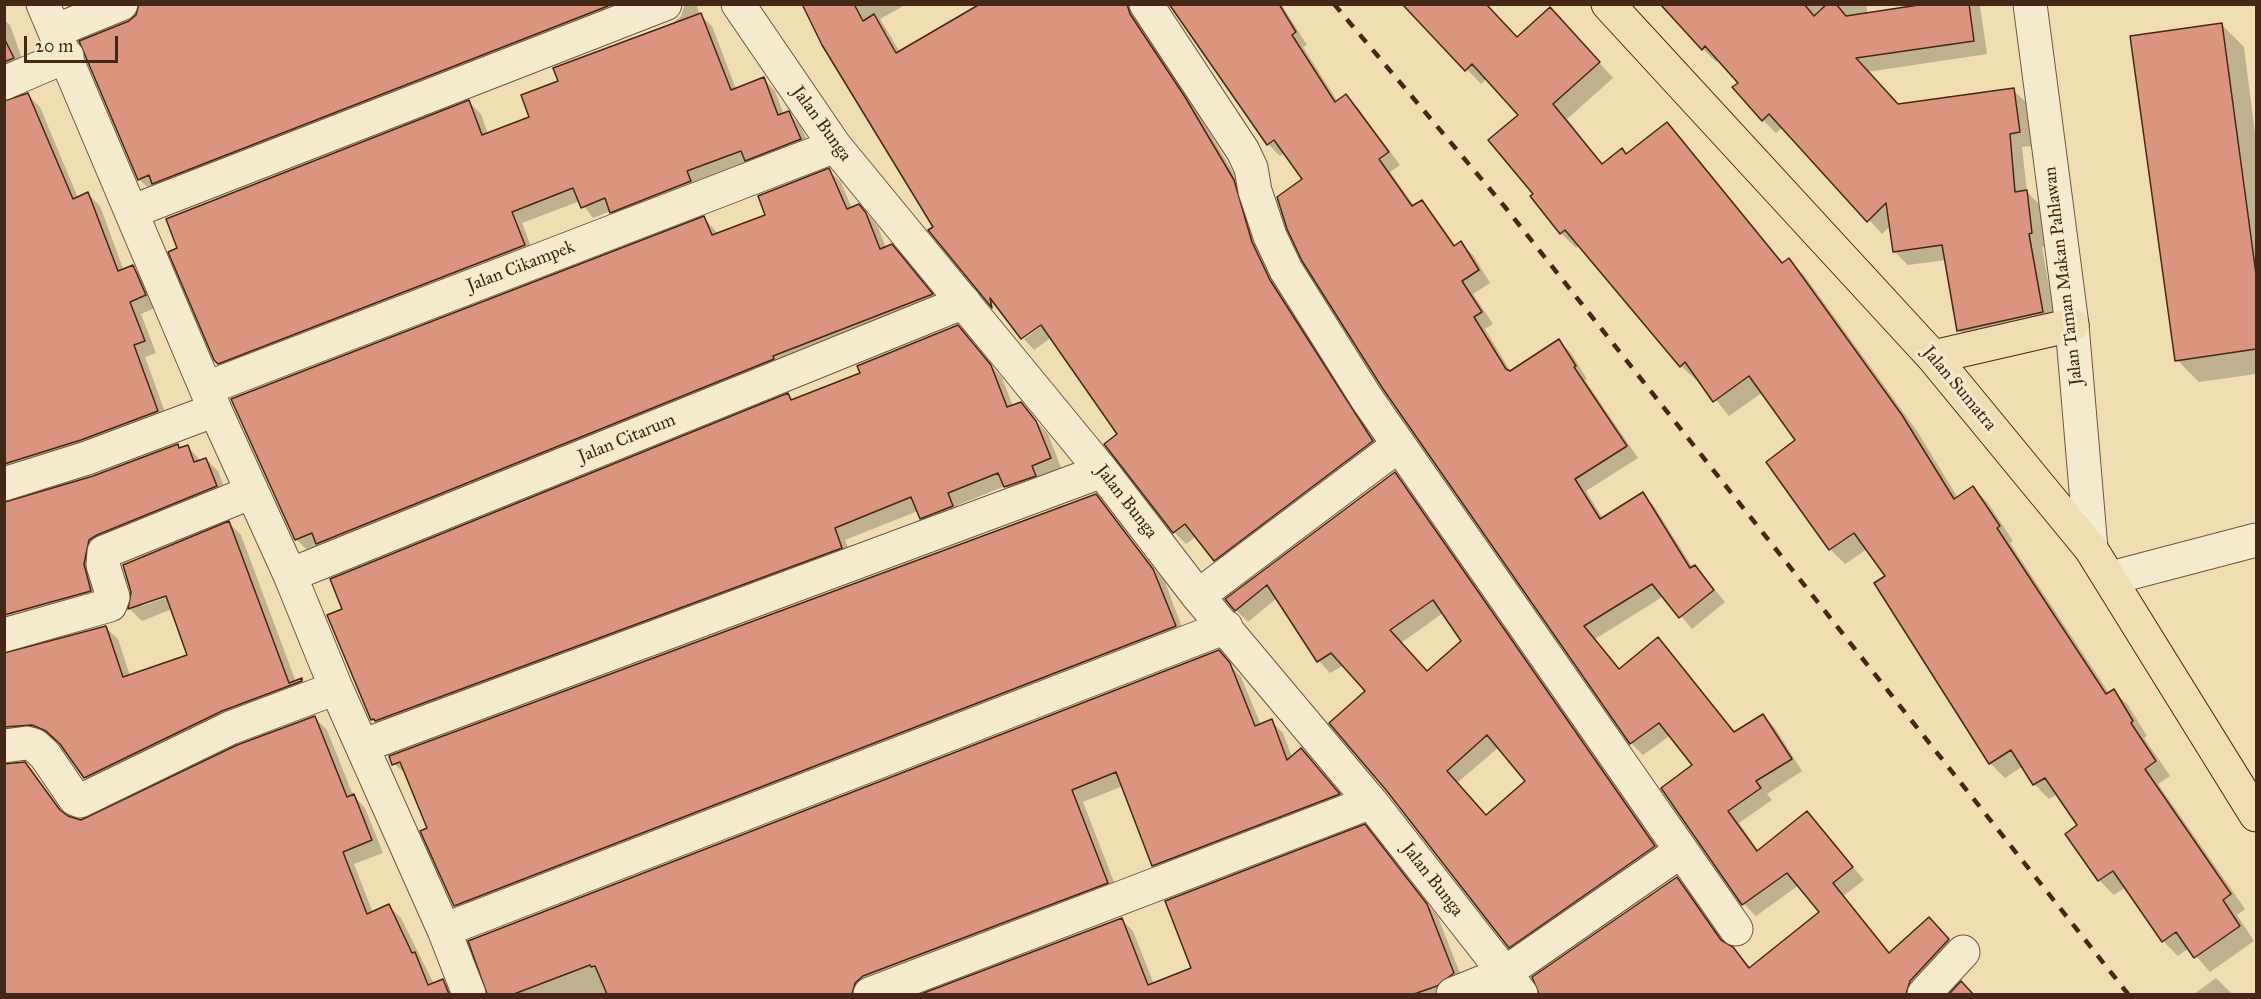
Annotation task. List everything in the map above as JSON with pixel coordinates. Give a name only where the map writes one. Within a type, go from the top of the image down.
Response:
[{"type":"highway","name":"Jalan Sumatra","points":[[1608,4],[1933,357],[2091,549],[2256,815]]},
{"type":"highway","points":[[1933,357],[2072,325]]},
{"type":"street","points":[[4,83],[55,30],[121,4]]},
{"type":"street","points":[[130,212],[665,4]]},
{"type":"street","name":"Jalan Bunga","points":[[738,4],[835,146],[1102,471],[1198,596],[1371,802],[1513,984]]},
{"type":"street","points":[[1146,4],[1243,151],[1251,168],[1254,191],[1269,236],[1286,270],[1367,399],[1736,929]]},
{"type":"street","name":"Jalan Taman Makan Pahlawan","points":[[2030,4],[2072,325],[2091,549]]},
{"type":"street","points":[[55,30],[130,212],[290,575],[336,688],[444,930],[469,994]]},
{"type":"street","name":"Jalan Cikampek","points":[[4,484],[87,458],[211,399],[835,146]]},
{"type":"street","name":"Jalan Citarum","points":[[290,575],[964,302]]},
{"type":"street","points":[[1198,596],[1399,444]]},
{"type":"street","points":[[362,746],[1102,471]]},
{"type":"street","points":[[4,635],[110,605],[113,597],[103,565],[104,552],[252,492]]},
{"type":"street","points":[[2111,578],[2256,540]]},
{"type":"street","points":[[444,930],[1226,627]]},
{"type":"street","points":[[4,746],[27,743],[34,745],[45,755],[75,799],[80,801],[230,728],[336,688]]},
{"type":"street","points":[[870,994],[1371,802]]},
{"type":"street","points":[[1454,994],[1513,984],[1681,851]]},
{"type":"street","points":[[1924,994],[1963,952]]},
{"type":"building","points":[[139,4],[607,4],[608,6],[152,184],[149,175],[138,180],[79,41],[129,21],[136,15]]},
{"type":"building","points":[[802,4],[854,4],[863,21],[874,14],[896,53],[980,4],[1127,4],[1130,14],[1185,97],[1234,180],[1252,242],[1270,280],[1373,441],[1214,561],[1185,524],[1173,533],[1104,444],[1117,434],[1041,325],[1021,339],[990,298],[992,308],[928,230],[933,227],[822,45]]},
{"type":"building","points":[[1169,4],[1279,4],[1296,32],[1292,35],[1335,102],[1346,94],[1389,152],[1379,159],[1412,206],[1422,200],[1454,246],[1461,241],[1479,270],[1462,281],[1482,312],[1474,317],[1506,369],[1510,371],[1559,339],[1576,366],[1574,367],[1627,446],[1575,479],[1600,519],[1643,492],[1690,568],[1695,565],[1714,590],[1679,618],[1652,584],[1584,626],[1619,669],[1658,637],[1734,732],[1763,714],[1792,759],[1756,781],[1761,788],[1728,811],[1757,851],[1807,811],[1853,867],[1833,883],[1889,953],[1929,917],[1949,939],[1910,981],[1906,994],[1539,994],[1532,977],[1677,877],[1721,940],[1733,947],[1749,968],[1819,912],[1787,873],[1742,905],[1661,788],[1692,765],[1659,723],[1630,744],[1383,389],[1302,261],[1287,229],[1277,197],[1302,179],[1274,140],[1267,145]]},
{"type":"building","points":[[1402,4],[1486,4],[1517,37],[1550,7],[1600,62],[1553,104],[1602,164],[1622,148],[1626,154],[1667,122],[1782,263],[1789,258],[1902,415],[1954,499],[1973,486],[2000,526],[1997,528],[2106,694],[2114,689],[2133,721],[2131,723],[2156,761],[2145,769],[2231,894],[2223,900],[2240,926],[2194,958],[2176,932],[2162,942],[2113,871],[2098,881],[2065,834],[2077,825],[2045,778],[2033,785],[2011,750],[1989,764],[1874,583],[1885,576],[1854,533],[1829,550],[1766,462],[1795,440],[1749,376],[1713,402],[1685,362],[1680,367],[1565,230],[1560,234],[1530,196],[1533,194],[1488,140],[1518,115],[1472,64],[1465,71]]},
{"type":"building","points":[[1660,4],[1804,4],[1814,16],[1827,4],[1836,4],[1846,16],[1925,4],[1969,4],[1974,41],[1856,58],[1898,104],[2014,88],[2020,132],[2010,134],[2015,192],[2027,190],[2032,233],[2029,234],[2043,312],[1957,331],[1942,245],[1893,252],[1886,203],[1867,222],[1769,114],[1762,121],[1732,87],[1738,83],[1705,46],[1702,50]]},
{"type":"building","points":[[701,13],[731,90],[764,77],[778,115],[789,111],[801,139],[745,161],[741,151],[687,171],[691,181],[610,213],[605,198],[581,208],[573,188],[512,212],[525,245],[218,364],[214,360],[168,252],[177,248],[166,219],[469,100],[482,135],[529,117],[521,95],[558,81],[553,68]]},
{"type":"building","points":[[2222,23],[2256,274],[2256,349],[2175,361],[2130,36]]},
{"type":"building","points":[[4,38],[14,58],[4,62]]},
{"type":"building","points":[[28,93],[73,199],[88,192],[118,271],[133,265],[146,295],[130,302],[145,341],[134,345],[158,411],[81,440],[4,464],[4,101]]},
{"type":"building","points":[[829,168],[847,209],[859,204],[866,213],[880,249],[892,244],[933,294],[773,356],[774,359],[316,544],[312,533],[295,540],[231,399],[704,216],[712,235],[765,215],[758,196]]},
{"type":"building","points":[[958,325],[991,365],[1007,407],[1021,402],[1036,421],[1051,458],[1032,466],[1036,476],[1004,487],[998,473],[948,493],[953,506],[920,519],[911,497],[835,528],[842,548],[375,721],[371,720],[327,615],[342,609],[330,579],[788,393],[791,400],[860,373],[857,366]]},
{"type":"building","points":[[178,444],[179,448],[188,445],[194,462],[206,458],[217,486],[89,540],[84,564],[91,591],[4,615],[5,502],[93,476]]},
{"type":"building","points":[[1395,472],[1655,846],[1509,948],[1386,790],[1329,723],[1365,691],[1331,653],[1317,662],[1267,585],[1235,611],[1225,599]],"holes":[[[1433,600],[1461,641],[1427,671],[1390,630]],[[1487,735],[1525,781],[1486,815],[1447,771]]]},
{"type":"building","points":[[1096,494],[1153,569],[1176,626],[454,906],[420,831],[427,828],[400,762],[392,765],[389,756]]},
{"type":"building","points":[[229,521],[289,683],[302,678],[302,681],[222,711],[84,778],[60,744],[46,731],[32,725],[4,727],[4,653],[106,626],[123,677],[187,655],[166,596],[128,609],[131,592],[123,565]]},
{"type":"building","points":[[1219,650],[1230,663],[1255,726],[1272,719],[1287,760],[1301,748],[1340,794],[1152,866],[1116,772],[1072,790],[1108,883],[863,976],[855,983],[852,994],[607,994],[595,966],[590,965],[514,994],[487,994],[468,941]]},
{"type":"building","points":[[315,716],[347,797],[354,794],[372,840],[343,852],[367,914],[389,904],[412,953],[415,952],[428,985],[443,979],[449,994],[4,994],[4,764],[25,762],[60,810],[68,816],[81,820],[237,745]]},
{"type":"building","points":[[1365,824],[1427,904],[1454,973],[1437,986],[1414,994],[921,994],[1122,918],[1148,985],[1191,968],[1165,901]]},
{"type":"building","points":[[1961,981],[1973,994],[1949,994]]},
{"type":"railway","points":[[1334,4],[1505,207],[2128,994]]}]
